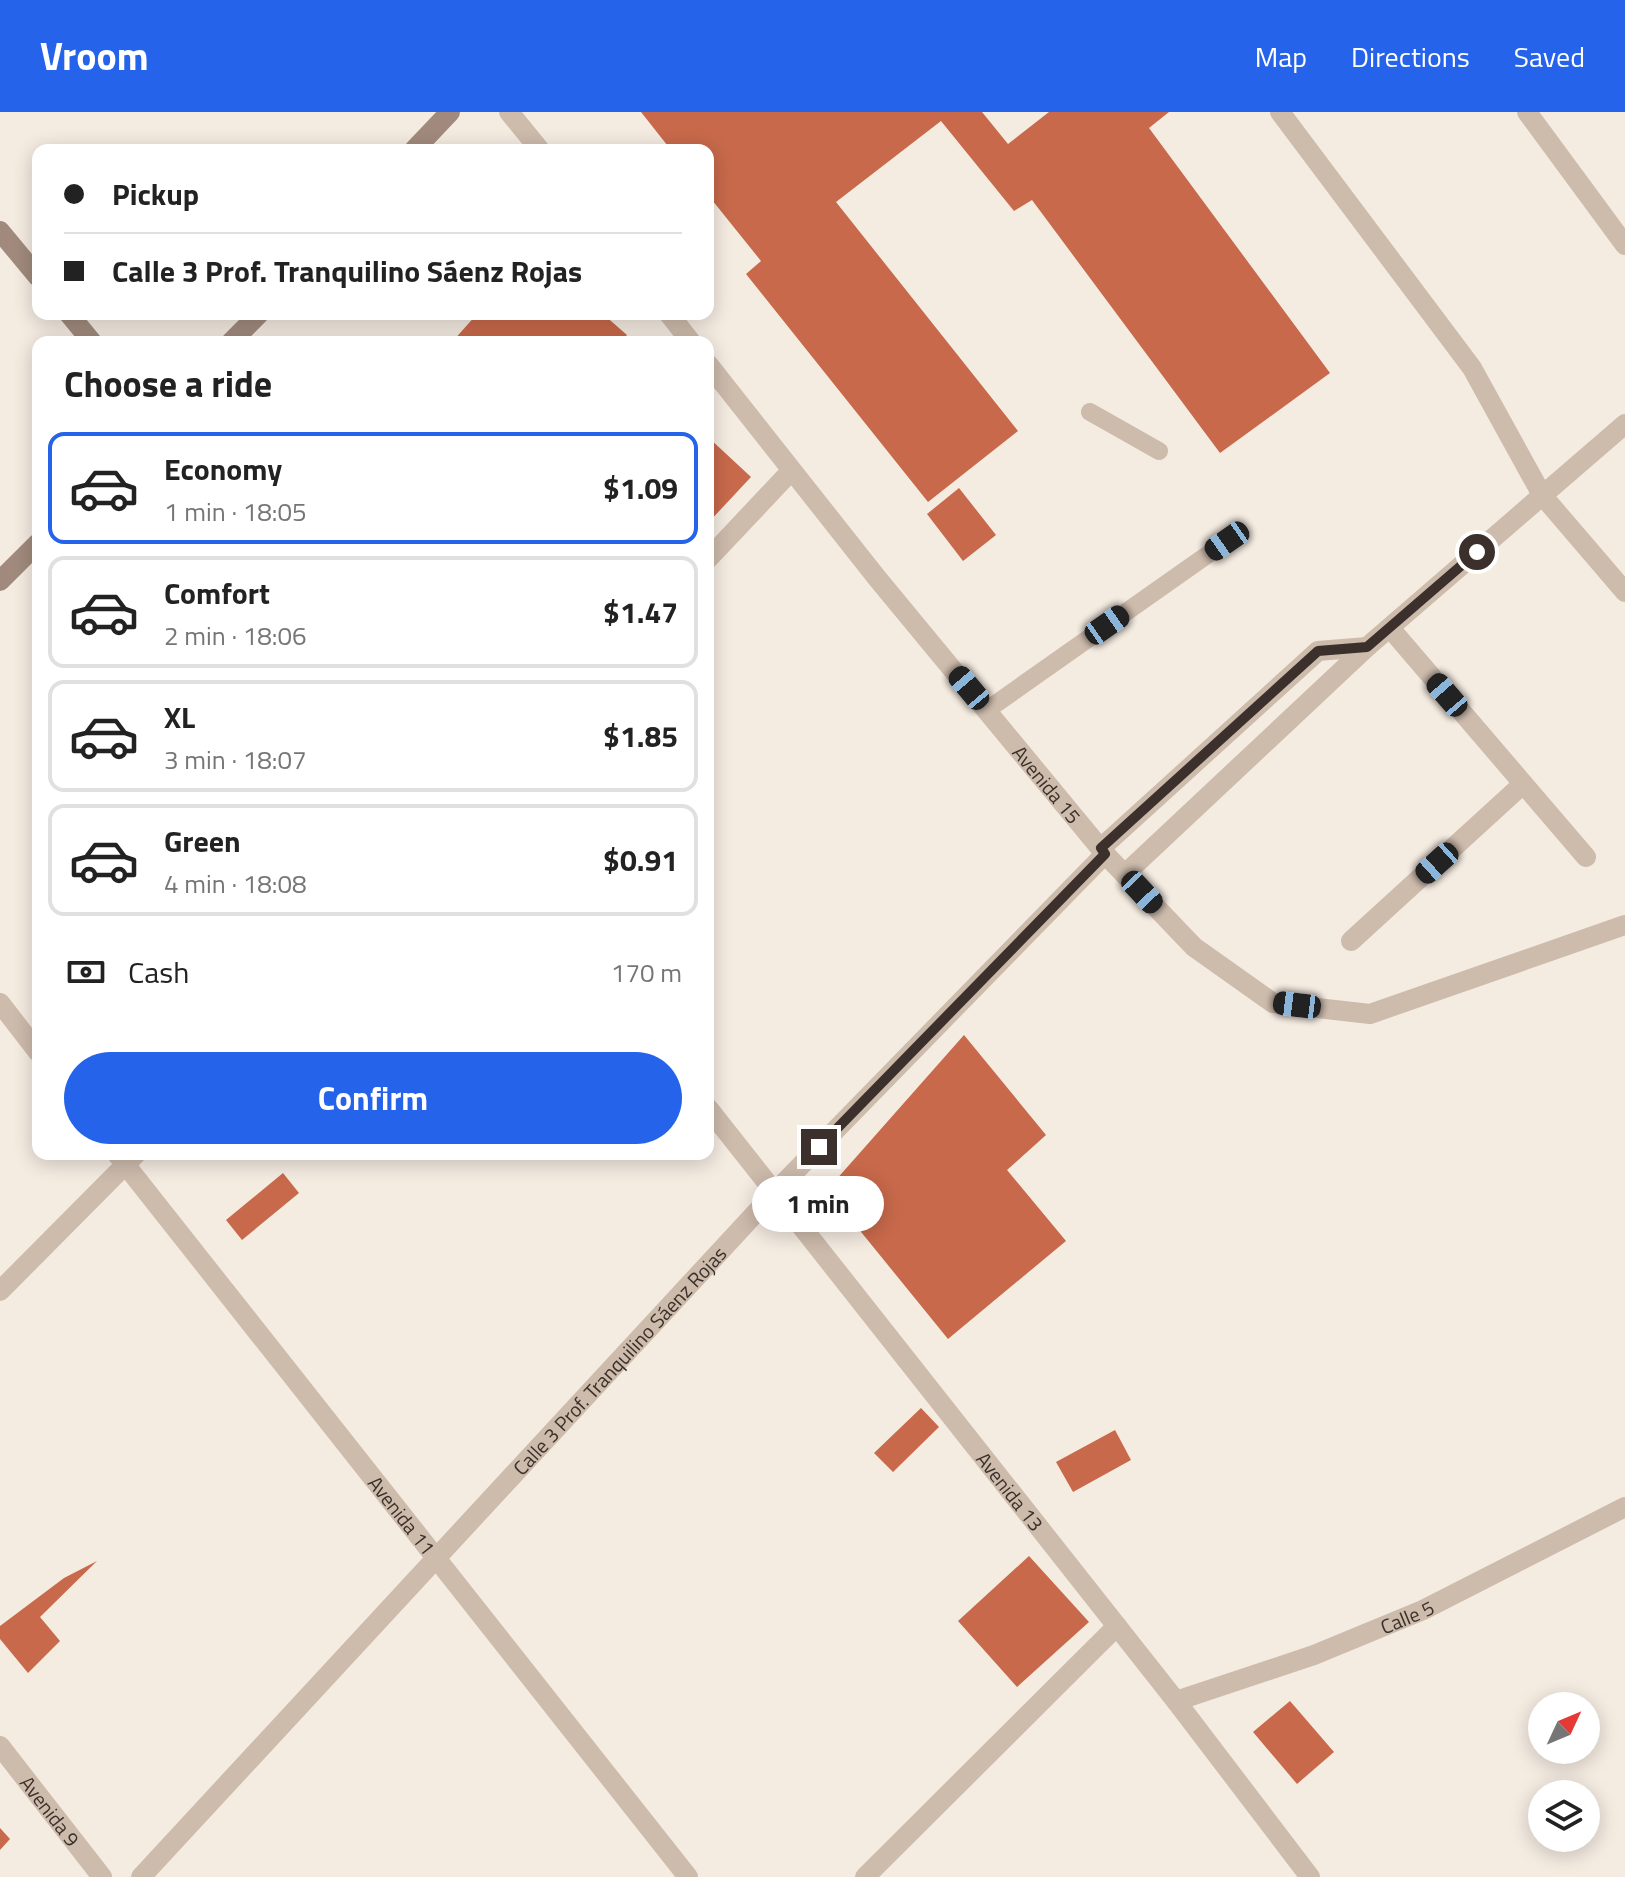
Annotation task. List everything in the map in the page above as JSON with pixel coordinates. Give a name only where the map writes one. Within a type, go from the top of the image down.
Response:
[{"type":"main road","points":[[420,144],[450,112]]},
{"type":"main road","points":[[0,231],[32,270]]},
{"type":"main road","points":[[74,320],[87,336]]},
{"type":"main road","points":[[237,336],[253,320]]},
{"type":"main road","points":[[0,581],[32,549]]},
{"type":"street","points":[[509,112],[535,144]]},
{"type":"street","points":[[1280,112],[1472,368],[1542,495],[1625,592]]},
{"type":"street","points":[[1527,112],[1625,245]]},
{"type":"street","points":[[674,320],[686,336]]},
{"type":"street","name":"Avenida 15","points":[[714,372],[791,471],[1103,851],[1194,947],[1273,1003],[1370,1014],[1625,925]]},
{"type":"street","points":[[1125,874],[1367,647],[1625,424]]},
{"type":"street","points":[[714,553],[791,471]]},
{"type":"street","points":[[1390,628],[1586,857]]},
{"type":"street","name":"Calle 3 Prof. Tranquilino Sáenz Rojas","points":[[141,1877],[775,1192],[1103,851],[1318,651],[1367,647]]},
{"type":"street","points":[[1351,941],[1523,784]]},
{"type":"street","points":[[0,1003],[32,1044]]},
{"type":"street","name":"Avenida 13","points":[[714,1116],[1176,1701],[1310,1877]]},
{"type":"street","points":[[0,1291],[125,1160]]},
{"type":"street","name":"Avenida 11","points":[[129,1160],[437,1560],[688,1877]]},
{"type":"street","name":"Calle 5","points":[[1176,1701],[1314,1655],[1423,1610],[1625,1507]]},
{"type":"street","points":[[865,1877],[1117,1626]]},
{"type":"street","name":"Avenida 9","points":[[0,1746],[102,1877]]},
{"type":"lane","points":[[1090,412],[1159,451]]},
{"type":"lane","points":[[987,710],[1227,541]]},
{"type":"building","points":[[641,112],[982,112],[1008,144],[1049,112],[1169,112],[1149,128],[1330,373],[1220,453],[1032,200],[1014,211],[941,121],[836,202],[1018,431],[928,502],[746,274],[761,261],[714,202],[714,144],[666,144]]},
{"type":"building","points":[[472,320],[610,320],[627,335],[626,336],[457,336]]},
{"type":"building","points":[[714,443],[751,477],[714,517]]},
{"type":"building","points":[[959,488],[996,535],[963,561],[927,514]]},
{"type":"building","points":[[964,1035],[1046,1135],[1007,1170],[1066,1241],[948,1339],[827,1190]]},
{"type":"building","points":[[283,1173],[299,1193],[242,1240],[226,1220]]},
{"type":"building","points":[[921,1408],[939,1427],[893,1472],[874,1453]]},
{"type":"building","points":[[1115,1430],[1131,1460],[1073,1492],[1056,1462]]},
{"type":"building","points":[[1029,1556],[1089,1622],[1017,1687],[958,1621]]},
{"type":"building","points":[[97,1561],[40,1617],[60,1641],[28,1673],[0,1639],[0,1626],[64,1578]]},
{"type":"building","points":[[1290,1701],[1334,1752],[1297,1784],[1253,1732]]},
{"type":"building","points":[[0,1828],[10,1839],[0,1850]]},
{"type":"route","points":[[819,1147],[1105,854],[1101,848],[1318,651],[1367,647],[1477,552]]}]
